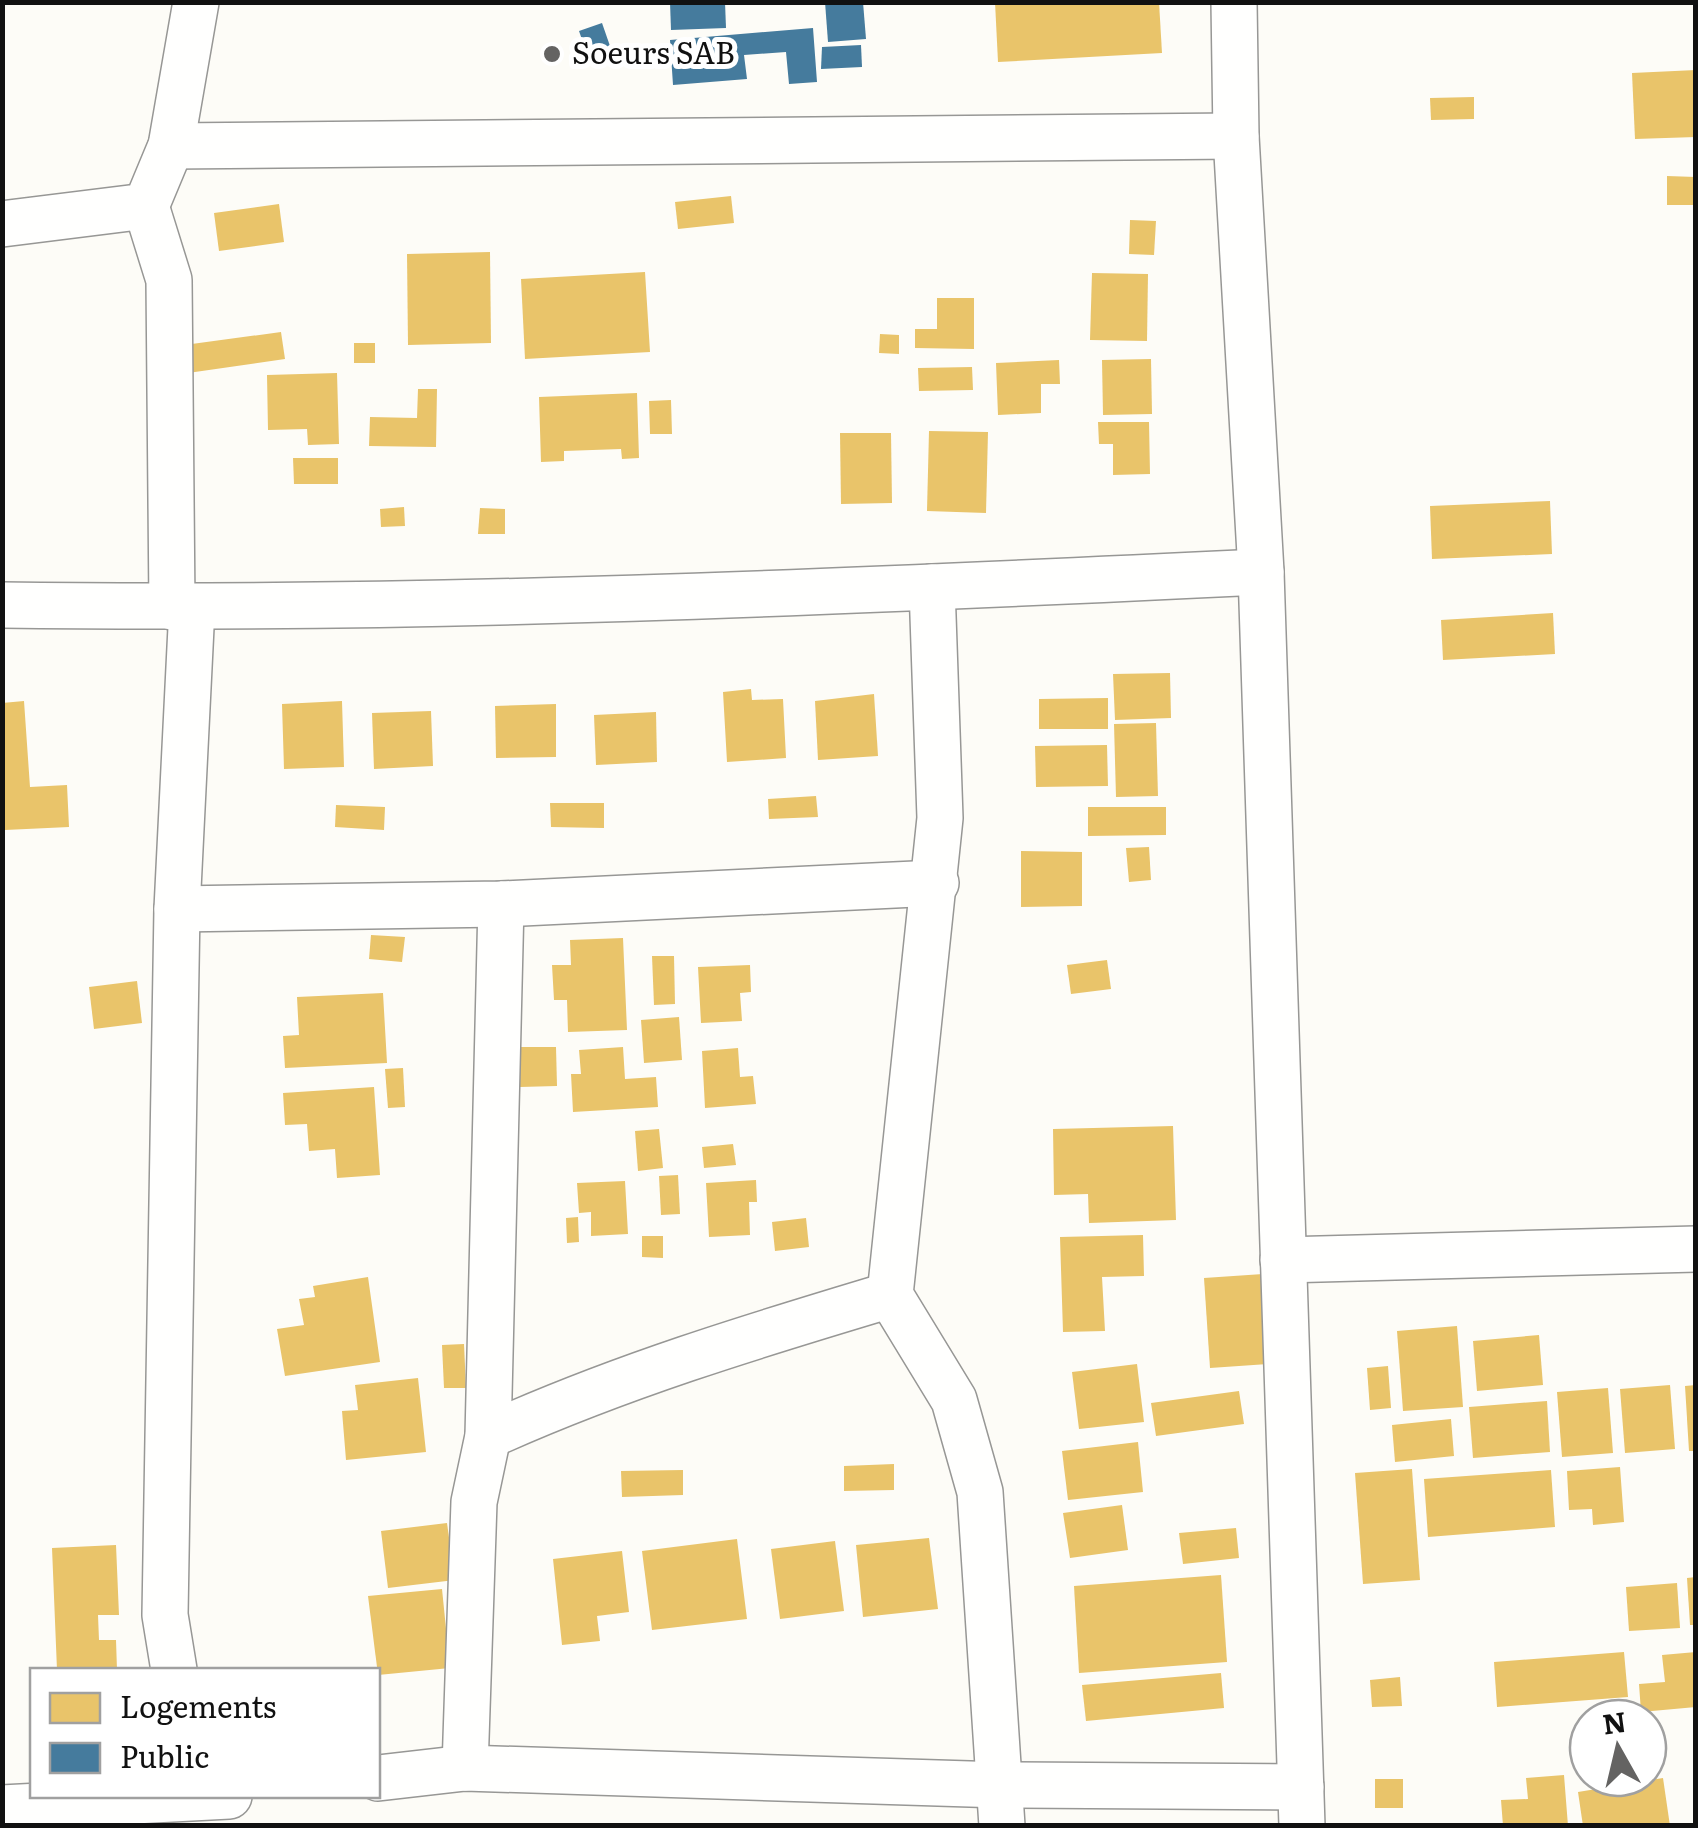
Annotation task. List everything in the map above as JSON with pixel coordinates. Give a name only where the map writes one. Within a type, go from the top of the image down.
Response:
[{"type":"street","points":[[174,1668],[165,1615],[182,607],[169,280],[146,206],[171,146],[196,2]]},
{"type":"street","points":[[380,1778],[465,1768],[1002,1806],[1302,1806],[1261,572],[1236,136],[1234,2]]},
{"type":"street","points":[[171,146],[1236,136]]},
{"type":"street","points":[[2,224],[146,206]]},
{"type":"street","points":[[2,604],[182,607],[932,587],[1261,572]]},
{"type":"street","points":[[932,587],[940,818],[890,1295],[954,1400],[980,1492],[1002,1806]]},
{"type":"street","points":[[177,909],[501,904],[936,883]]},
{"type":"street","points":[[465,1768],[474,1502],[488,1436],[501,904]]},
{"type":"street","points":[[1283,1260],[1696,1248]]},
{"type":"street","points":[[488,1436],[558,1404],[701,1352],[890,1295]]},
{"type":"street","points":[[2,1808],[203,1804]]},
{"type":"building: Logements","points":[[995,2],[1159,2],[1162,53],[998,62]]},
{"type":"building: Logements","points":[[1696,70],[1696,137],[1635,139],[1632,73]]},
{"type":"building: Logements","points":[[1474,97],[1474,119],[1431,120],[1430,98]]},
{"type":"building: Logements","points":[[1667,176],[1696,177],[1696,205],[1667,205]]},
{"type":"building: Logements","points":[[731,196],[734,223],[678,229],[675,202]]},
{"type":"building: Logements","points":[[279,204],[284,242],[219,251],[214,213]]},
{"type":"building: Logements","points":[[1130,220],[1156,221],[1154,255],[1129,254]]},
{"type":"building: Logements","points":[[490,252],[491,343],[408,345],[407,254]]},
{"type":"building: Logements","points":[[645,272],[650,352],[525,359],[521,279]]},
{"type":"building: Logements","points":[[1092,273],[1148,274],[1147,341],[1090,340]]},
{"type":"building: Logements","points":[[937,298],[974,298],[974,349],[915,348],[915,329],[937,329]]},
{"type":"building: Logements","points":[[281,332],[285,359],[181,374],[177,346]]},
{"type":"building: Logements","points":[[880,334],[899,335],[899,354],[879,353]]},
{"type":"building: Logements","points":[[354,343],[375,343],[375,363],[354,363]]},
{"type":"building: Logements","points":[[1151,359],[1152,414],[1103,415],[1102,360]]},
{"type":"building: Logements","points":[[1059,360],[1060,384],[1041,384],[1041,413],[998,415],[996,363]]},
{"type":"building: Logements","points":[[972,367],[973,390],[919,391],[918,368]]},
{"type":"building: Logements","points":[[337,373],[339,444],[308,445],[307,429],[268,430],[267,375]]},
{"type":"building: Logements","points":[[418,389],[437,389],[436,447],[369,446],[370,417],[417,418]]},
{"type":"building: Logements","points":[[637,393],[639,458],[622,459],[621,449],[564,451],[564,461],[541,462],[539,397]]},
{"type":"building: Logements","points":[[671,400],[672,434],[650,434],[649,401]]},
{"type":"building: Logements","points":[[1098,422],[1149,422],[1150,474],[1113,475],[1113,444],[1099,444]]},
{"type":"building: Logements","points":[[929,431],[988,432],[986,513],[927,511]]},
{"type":"building: Logements","points":[[840,433],[891,433],[892,503],[841,504]]},
{"type":"building: Logements","points":[[293,458],[338,458],[338,484],[294,484]]},
{"type":"building: Logements","points":[[1550,501],[1552,554],[1432,559],[1430,506]]},
{"type":"building: Logements","points":[[404,507],[405,526],[381,527],[380,509]]},
{"type":"building: Logements","points":[[480,508],[505,509],[505,534],[478,534]]},
{"type":"building: Logements","points":[[1553,613],[1555,654],[1443,660],[1441,620]]},
{"type":"building: Logements","points":[[1170,673],[1171,718],[1115,720],[1113,674]]},
{"type":"building: Logements","points":[[751,689],[752,700],[783,699],[786,758],[727,762],[723,692]]},
{"type":"building: Logements","points":[[874,694],[878,756],[818,760],[815,701]]},
{"type":"building: Logements","points":[[1108,698],[1108,729],[1039,729],[1039,699]]},
{"type":"building: Logements","points":[[24,701],[30,787],[67,785],[69,827],[5,830],[2,703]]},
{"type":"building: Logements","points":[[342,701],[344,767],[284,769],[282,704]]},
{"type":"building: Logements","points":[[556,704],[556,757],[496,758],[495,706]]},
{"type":"building: Logements","points":[[431,711],[433,766],[374,769],[372,713]]},
{"type":"building: Logements","points":[[656,712],[657,762],[596,765],[594,715]]},
{"type":"building: Logements","points":[[1156,723],[1158,796],[1116,797],[1114,724]]},
{"type":"building: Logements","points":[[1107,745],[1108,786],[1036,787],[1035,746]]},
{"type":"building: Logements","points":[[816,796],[818,817],[769,819],[768,799]]},
{"type":"building: Logements","points":[[550,803],[604,803],[604,828],[551,827]]},
{"type":"building: Logements","points":[[336,805],[385,807],[384,830],[335,827]]},
{"type":"building: Logements","points":[[1088,807],[1166,807],[1166,835],[1088,836]]},
{"type":"building: Logements","points":[[1149,847],[1151,880],[1129,882],[1126,848]]},
{"type":"building: Logements","points":[[1021,851],[1082,852],[1082,906],[1021,907]]},
{"type":"building: Logements","points":[[371,935],[405,937],[402,962],[369,959]]},
{"type":"building: Logements","points":[[623,938],[627,1030],[568,1032],[567,1000],[554,1000],[552,965],[571,965],[570,940]]},
{"type":"building: Logements","points":[[652,956],[674,956],[675,1004],[654,1005]]},
{"type":"building: Logements","points":[[1107,960],[1111,989],[1071,994],[1067,965]]},
{"type":"building: Logements","points":[[750,965],[751,992],[740,993],[742,1021],[701,1023],[698,967]]},
{"type":"building: Logements","points":[[137,981],[142,1023],[94,1029],[89,987]]},
{"type":"building: Logements","points":[[383,993],[387,1063],[285,1068],[283,1036],[299,1035],[297,997]]},
{"type":"building: Logements","points":[[679,1017],[682,1060],[644,1063],[641,1020]]},
{"type":"building: Logements","points":[[519,1047],[556,1047],[557,1086],[520,1087]]},
{"type":"building: Logements","points":[[623,1047],[625,1079],[656,1077],[658,1107],[573,1112],[571,1074],[581,1074],[579,1050]]},
{"type":"building: Logements","points":[[738,1048],[740,1077],[753,1076],[756,1104],[705,1108],[702,1051]]},
{"type":"building: Logements","points":[[403,1068],[405,1107],[388,1108],[385,1069]]},
{"type":"building: Logements","points":[[374,1087],[380,1175],[337,1178],[335,1149],[309,1151],[307,1124],[285,1125],[283,1093]]},
{"type":"building: Logements","points":[[1173,1126],[1176,1220],[1089,1223],[1088,1194],[1054,1195],[1053,1129]]},
{"type":"building: Logements","points":[[659,1129],[663,1168],[638,1171],[635,1131]]},
{"type":"building: Logements","points":[[733,1144],[736,1165],[704,1168],[702,1147]]},
{"type":"building: Logements","points":[[678,1175],[680,1214],[661,1215],[659,1176]]},
{"type":"building: Logements","points":[[756,1180],[757,1202],[749,1202],[750,1235],[709,1237],[706,1183]]},
{"type":"building: Logements","points":[[625,1181],[628,1234],[591,1236],[591,1212],[579,1213],[577,1183]]},
{"type":"building: Logements","points":[[578,1217],[579,1242],[567,1243],[566,1218]]},
{"type":"building: Logements","points":[[806,1218],[809,1247],[775,1251],[772,1222]]},
{"type":"building: Logements","points":[[1143,1235],[1144,1276],[1102,1277],[1105,1331],[1063,1332],[1060,1237]]},
{"type":"building: Logements","points":[[642,1236],[663,1236],[663,1258],[642,1257]]},
{"type":"building: Logements","points":[[1263,1274],[1268,1364],[1210,1368],[1204,1278]]},
{"type":"building: Logements","points":[[368,1277],[380,1362],[285,1376],[277,1329],[304,1325],[299,1299],[315,1297],[313,1286]]},
{"type":"building: Logements","points":[[1457,1326],[1463,1407],[1403,1411],[1397,1331]]},
{"type":"building: Logements","points":[[1539,1335],[1543,1385],[1477,1391],[1473,1341]]},
{"type":"building: Logements","points":[[464,1344],[466,1388],[444,1388],[442,1345]]},
{"type":"building: Logements","points":[[1137,1364],[1144,1422],[1079,1429],[1072,1372]]},
{"type":"building: Logements","points":[[1388,1366],[1391,1408],[1370,1410],[1367,1368]]},
{"type":"building: Logements","points":[[418,1378],[426,1452],[346,1460],[342,1411],[358,1410],[355,1385]]},
{"type":"building: Logements","points":[[1670,1385],[1675,1449],[1625,1453],[1620,1389]]},
{"type":"building: Logements","points":[[1696,1385],[1696,1451],[1689,1451],[1685,1386]]},
{"type":"building: Logements","points":[[1608,1388],[1613,1453],[1562,1457],[1557,1392]]},
{"type":"building: Logements","points":[[1239,1391],[1244,1424],[1156,1436],[1151,1403]]},
{"type":"building: Logements","points":[[1547,1401],[1550,1452],[1473,1458],[1469,1407]]},
{"type":"building: Logements","points":[[1451,1419],[1454,1456],[1395,1462],[1392,1425]]},
{"type":"building: Logements","points":[[1138,1442],[1143,1492],[1068,1500],[1062,1451]]},
{"type":"building: Logements","points":[[894,1464],[894,1490],[844,1491],[844,1466]]},
{"type":"building: Logements","points":[[1620,1467],[1624,1522],[1593,1525],[1592,1509],[1569,1510],[1567,1471]]},
{"type":"building: Logements","points":[[1412,1469],[1420,1580],[1363,1584],[1355,1473]]},
{"type":"building: Logements","points":[[683,1470],[683,1495],[622,1497],[621,1471]]},
{"type":"building: Logements","points":[[1551,1470],[1555,1527],[1428,1537],[1424,1479]]},
{"type":"building: Logements","points":[[1122,1505],[1128,1550],[1070,1558],[1063,1513]]},
{"type":"building: Logements","points":[[447,1523],[455,1580],[388,1588],[381,1531]]},
{"type":"building: Logements","points":[[1236,1528],[1239,1558],[1183,1564],[1179,1533]]},
{"type":"building: Logements","points":[[929,1538],[938,1609],[863,1617],[856,1545]]},
{"type":"building: Logements","points":[[737,1539],[747,1619],[652,1630],[642,1551]]},
{"type":"building: Logements","points":[[835,1541],[844,1611],[780,1619],[771,1549]]},
{"type":"building: Logements","points":[[116,1545],[119,1615],[98,1615],[99,1640],[116,1640],[117,1668],[57,1668],[52,1548]]},
{"type":"building: Logements","points":[[622,1551],[629,1612],[597,1616],[600,1641],[562,1645],[553,1559]]},
{"type":"building: Logements","points":[[1221,1575],[1227,1662],[1079,1673],[1074,1586]]},
{"type":"building: Logements","points":[[1696,1577],[1696,1625],[1690,1625],[1687,1578]]},
{"type":"building: Logements","points":[[1677,1583],[1680,1628],[1629,1631],[1626,1587]]},
{"type":"building: Logements","points":[[442,1589],[450,1668],[380,1675],[368,1596]]},
{"type":"building: Logements","points":[[1624,1652],[1628,1697],[1568,1698],[1568,1702],[1497,1707],[1494,1662]]},
{"type":"building: Logements","points":[[1696,1652],[1696,1707],[1668,1710],[1668,1698],[1640,1698],[1639,1684],[1665,1682],[1662,1655]]},
{"type":"building: Logements","points":[[1221,1673],[1224,1708],[1086,1721],[1082,1685]]},
{"type":"building: Logements","points":[[1400,1677],[1402,1706],[1372,1707],[1370,1680]]},
{"type":"building: Logements","points":[[1564,1775],[1568,1826],[1503,1826],[1501,1800],[1528,1799],[1526,1778]]},
{"type":"building: Logements","points":[[1375,1779],[1403,1779],[1403,1808],[1375,1808]]},
{"type":"building: Logements","points":[[1579,1798],[1666,1798],[1670,1826],[1583,1826]]},
{"type":"building: Public","points":[[670,2],[725,2],[726,28],[671,30]]},
{"type":"building: Public","points":[[825,2],[863,2],[866,39],[828,42]]},
{"type":"building: Public","points":[[602,23],[610,46],[587,54],[579,31]]},
{"type":"building: Public","points":[[813,28],[817,82],[789,84],[786,52],[744,55],[747,79],[673,85],[670,40]]},
{"type":"building: Public","points":[[861,45],[862,67],[821,69],[822,47]]},
{"type":"place","name":"Soeurs SAB","points":[[552,54]]}]
